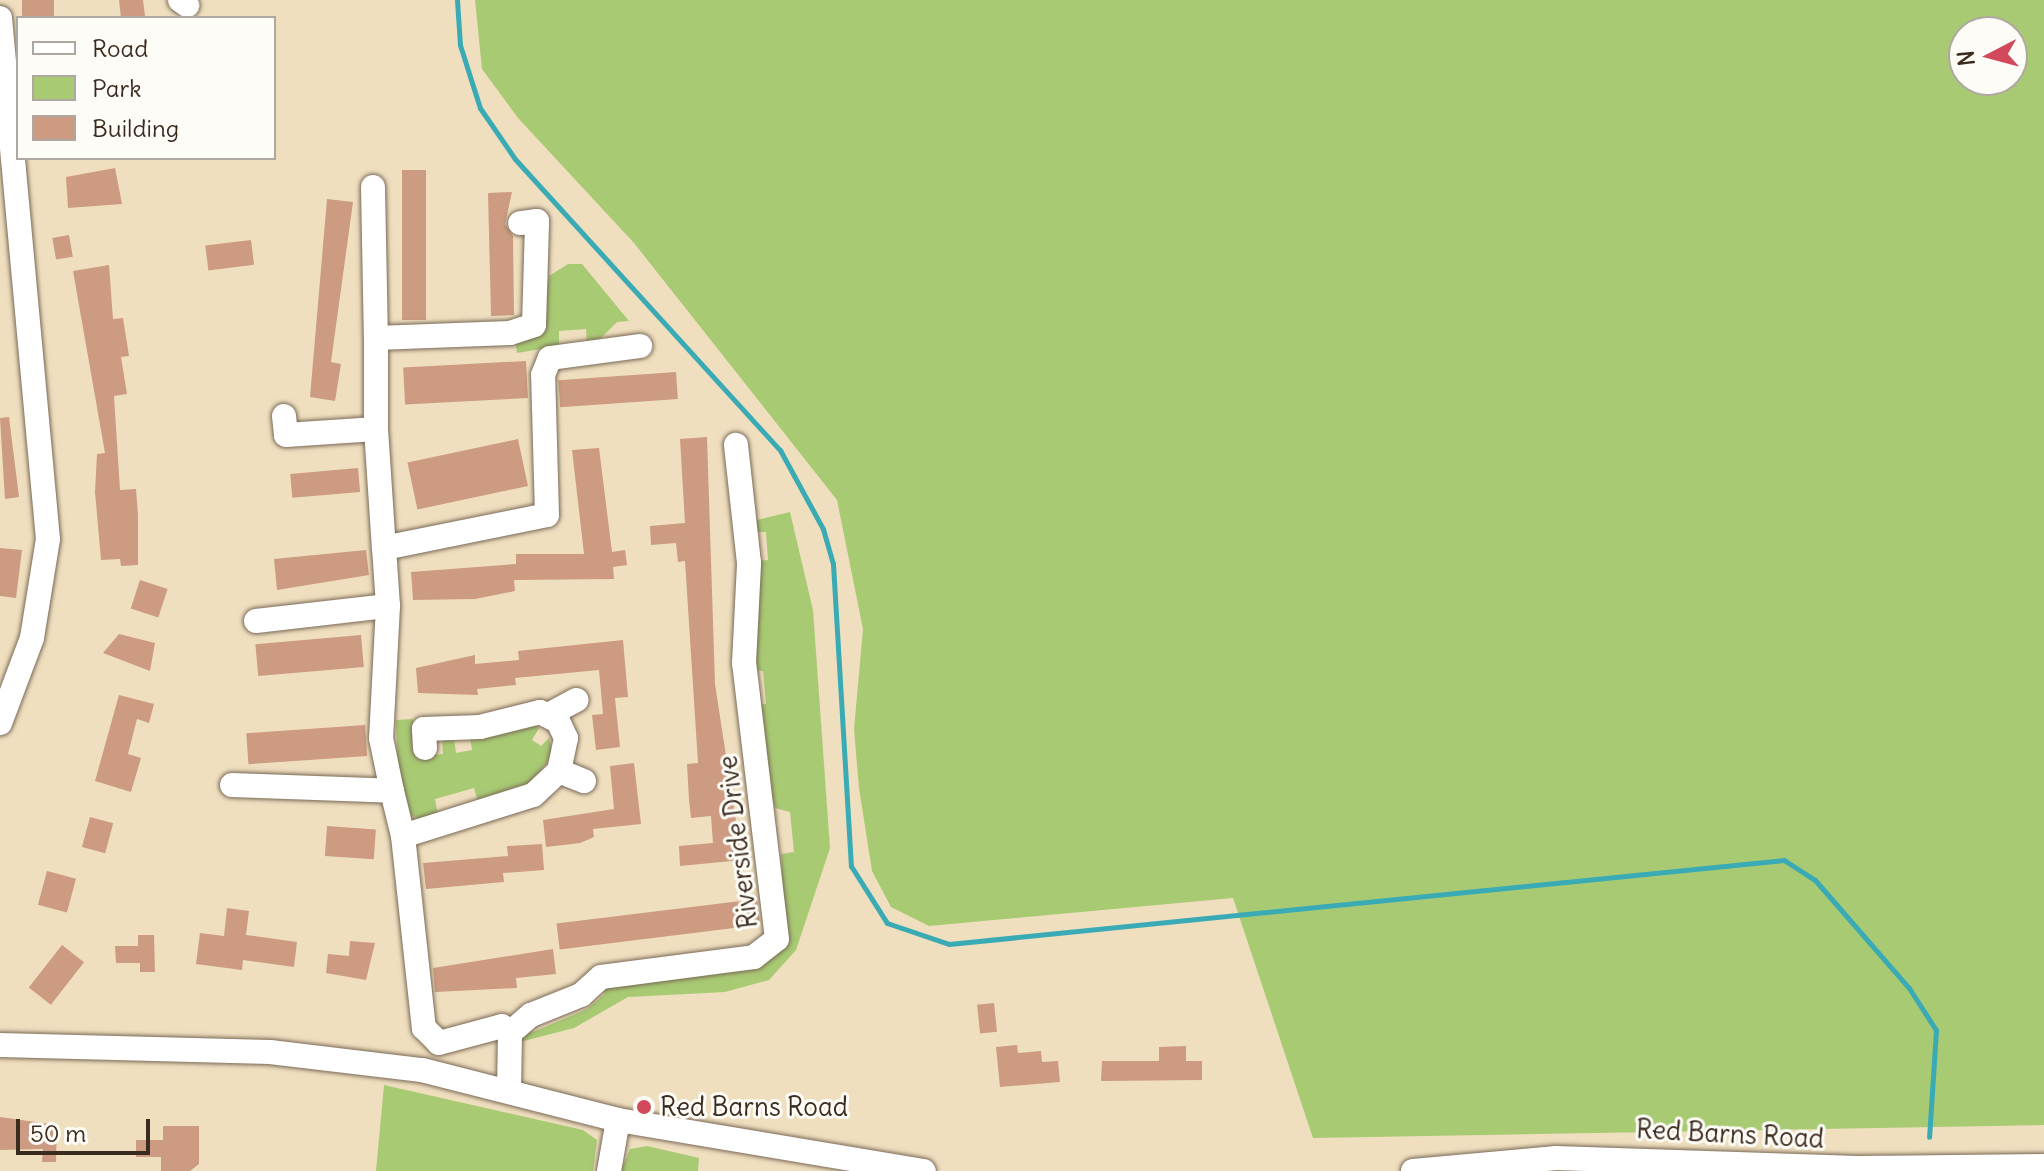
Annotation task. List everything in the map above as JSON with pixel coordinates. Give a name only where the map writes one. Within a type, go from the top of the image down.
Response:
[{"type":"street","points":[[0,18],[48,539],[32,638],[0,723]]},
{"type":"street","points":[[373,187],[376,429],[388,606],[381,738],[403,836],[424,1028],[439,1043],[502,1026],[510,1033],[509,1091]]},
{"type":"street","points":[[376,338],[529,329],[539,307],[537,221],[520,223]]},
{"type":"street","points":[[384,548],[547,515],[545,365],[566,353],[640,346]]},
{"type":"street","points":[[284,416],[286,435],[376,429]]},
{"type":"street","name":"Riverside Drive","points":[[510,1033],[601,977],[754,957],[777,939],[744,663],[749,563],[736,445]]},
{"type":"street","points":[[255,621],[388,606]]},
{"type":"street","points":[[425,748],[424,729],[550,714],[576,700]]},
{"type":"street","points":[[403,836],[533,795],[559,771],[566,738],[550,714]]},
{"type":"street","points":[[559,771],[584,781]]},
{"type":"street","points":[[232,785],[392,791]]},
{"type":"street","points":[[0,1045],[270,1052],[422,1070],[618,1120],[924,1171]]},
{"type":"street","points":[[609,1171],[618,1120]]},
{"type":"street","name":"Red Barns Road","points":[[1413,1171],[1556,1158],[1685,1165],[2043,1167]]},
{"type":"green space","points":[[475,0],[2044,0],[2044,1125],[1313,1138],[1233,898],[929,926],[891,907],[872,871],[859,788],[854,729],[863,629],[837,500],[634,243],[518,118],[482,69]]},
{"type":"green space","points":[[568,264],[582,264],[629,321],[617,322],[596,343],[587,345],[586,329],[559,331],[559,346],[517,353],[515,341],[543,331],[549,276]]},
{"type":"green space","points":[[790,512],[813,610],[830,848],[796,950],[769,980],[725,992],[628,997],[574,1028],[520,1042],[528,1024],[533,1032],[587,1009],[605,994],[601,987],[749,967],[777,955],[785,939],[781,854],[794,852],[790,812],[775,808],[751,705],[766,704],[763,671],[750,670],[755,561],[768,560],[766,532],[752,532],[753,521]]},
{"type":"green space","points":[[413,719],[416,757],[443,754],[442,739],[454,739],[456,753],[472,750],[470,737],[533,724],[539,728],[532,740],[541,746],[549,738],[553,755],[527,787],[478,802],[474,788],[435,799],[438,816],[420,820],[411,815],[398,770],[396,720]]},
{"type":"green space","points":[[384,1085],[583,1130],[597,1140],[593,1171],[376,1171]]},
{"type":"green space","points":[[647,1146],[699,1158],[698,1171],[621,1171],[630,1149]]},
{"type":"building","points":[[22,0],[54,0],[54,16],[22,16]]},
{"type":"building","points":[[119,0],[143,0],[145,16],[121,16]]},
{"type":"building","points":[[115,168],[122,204],[68,208],[66,177]]},
{"type":"building","points":[[402,170],[426,170],[426,320],[402,320]]},
{"type":"building","points":[[512,192],[505,224],[513,236],[514,315],[491,316],[488,193]]},
{"type":"building","points":[[327,199],[353,202],[331,362],[341,364],[335,401],[310,397]]},
{"type":"building","points":[[69,235],[73,257],[56,260],[52,238]]},
{"type":"building","points":[[251,240],[254,265],[208,270],[205,246]]},
{"type":"building","points":[[109,265],[113,319],[123,318],[129,356],[121,357],[127,394],[114,396],[120,490],[136,489],[138,565],[121,566],[120,559],[101,560],[95,492],[97,454],[105,453],[73,271]]},
{"type":"building","points":[[526,361],[528,398],[405,404],[403,367]]},
{"type":"building","points":[[676,372],[678,399],[560,407],[558,380]]},
{"type":"building","points":[[9,417],[19,497],[5,499],[0,418]]},
{"type":"building","points":[[707,437],[715,684],[742,860],[680,866],[679,846],[713,843],[711,816],[691,818],[689,800],[687,764],[698,763],[685,561],[678,562],[676,543],[651,545],[650,526],[685,523],[680,439]]},
{"type":"building","points":[[518,439],[528,486],[417,509],[407,462]]},
{"type":"building","points":[[599,448],[612,552],[625,550],[627,565],[613,567],[614,579],[514,580],[515,591],[475,599],[413,600],[411,572],[516,564],[516,554],[584,554],[572,450]]},
{"type":"building","points":[[358,468],[360,492],[292,498],[290,474]]},
{"type":"building","points":[[0,548],[22,550],[16,598],[0,596]]},
{"type":"building","points":[[366,550],[369,575],[277,590],[274,559]]},
{"type":"building","points":[[140,580],[168,589],[158,617],[131,609]]},
{"type":"building","points":[[119,634],[155,643],[150,671],[103,653]]},
{"type":"building","points":[[361,635],[364,667],[258,676],[255,644]]},
{"type":"building","points":[[623,640],[628,697],[615,698],[620,747],[596,750],[592,715],[603,714],[599,670],[515,678],[516,685],[477,689],[478,695],[418,693],[416,668],[475,655],[475,664],[519,660],[518,651]]},
{"type":"building","points":[[119,695],[154,704],[149,723],[137,719],[128,754],[141,758],[131,792],[95,781]]},
{"type":"building","points":[[365,725],[367,756],[248,764],[246,733]]},
{"type":"building","points":[[634,763],[641,824],[593,829],[594,837],[580,843],[546,847],[543,820],[614,809],[610,766]]},
{"type":"building","points":[[90,817],[113,823],[105,853],[82,847]]},
{"type":"building","points":[[327,826],[376,829],[374,859],[325,856]]},
{"type":"building","points":[[542,844],[544,870],[503,873],[504,882],[426,889],[423,863],[508,856],[507,846]]},
{"type":"building","points":[[47,871],[76,879],[67,913],[38,905]]},
{"type":"building","points":[[757,899],[760,925],[560,949],[557,924]]},
{"type":"building","points":[[227,908],[249,911],[246,935],[297,942],[294,967],[243,960],[242,970],[196,964],[200,933],[224,936]]},
{"type":"building","points":[[138,935],[154,935],[155,972],[140,972],[140,963],[116,963],[115,946],[138,946]]},
{"type":"building","points":[[350,941],[375,943],[366,980],[326,973],[328,954],[349,956]]},
{"type":"building","points":[[62,945],[84,962],[51,1005],[29,988]]},
{"type":"building","points":[[553,949],[556,974],[516,978],[517,988],[435,992],[433,968]]},
{"type":"building","points":[[994,1003],[997,1032],[980,1034],[977,1005]]},
{"type":"building","points":[[1017,1045],[1018,1053],[1041,1051],[1042,1062],[1058,1061],[1060,1082],[1000,1087],[996,1047]]},
{"type":"building","points":[[1186,1046],[1186,1061],[1202,1061],[1202,1080],[1101,1081],[1102,1061],[1159,1061],[1159,1047]]},
{"type":"building","points":[[0,1117],[57,1125],[56,1162],[42,1162],[43,1149],[0,1150]]},
{"type":"building","points":[[163,1126],[199,1126],[199,1164],[190,1171],[161,1171],[161,1157],[136,1157],[136,1140],[163,1140]]},
{"type":"waterway","points":[[457,0],[460,45],[480,108],[515,159],[780,450],[823,529],[833,564],[851,866],[887,923],[949,944],[1784,860],[1815,880],[1909,988],[1936,1030],[1929,1137]]},
{"type":"place","name":"Red Barns Road","points":[[644,1107]]}]
